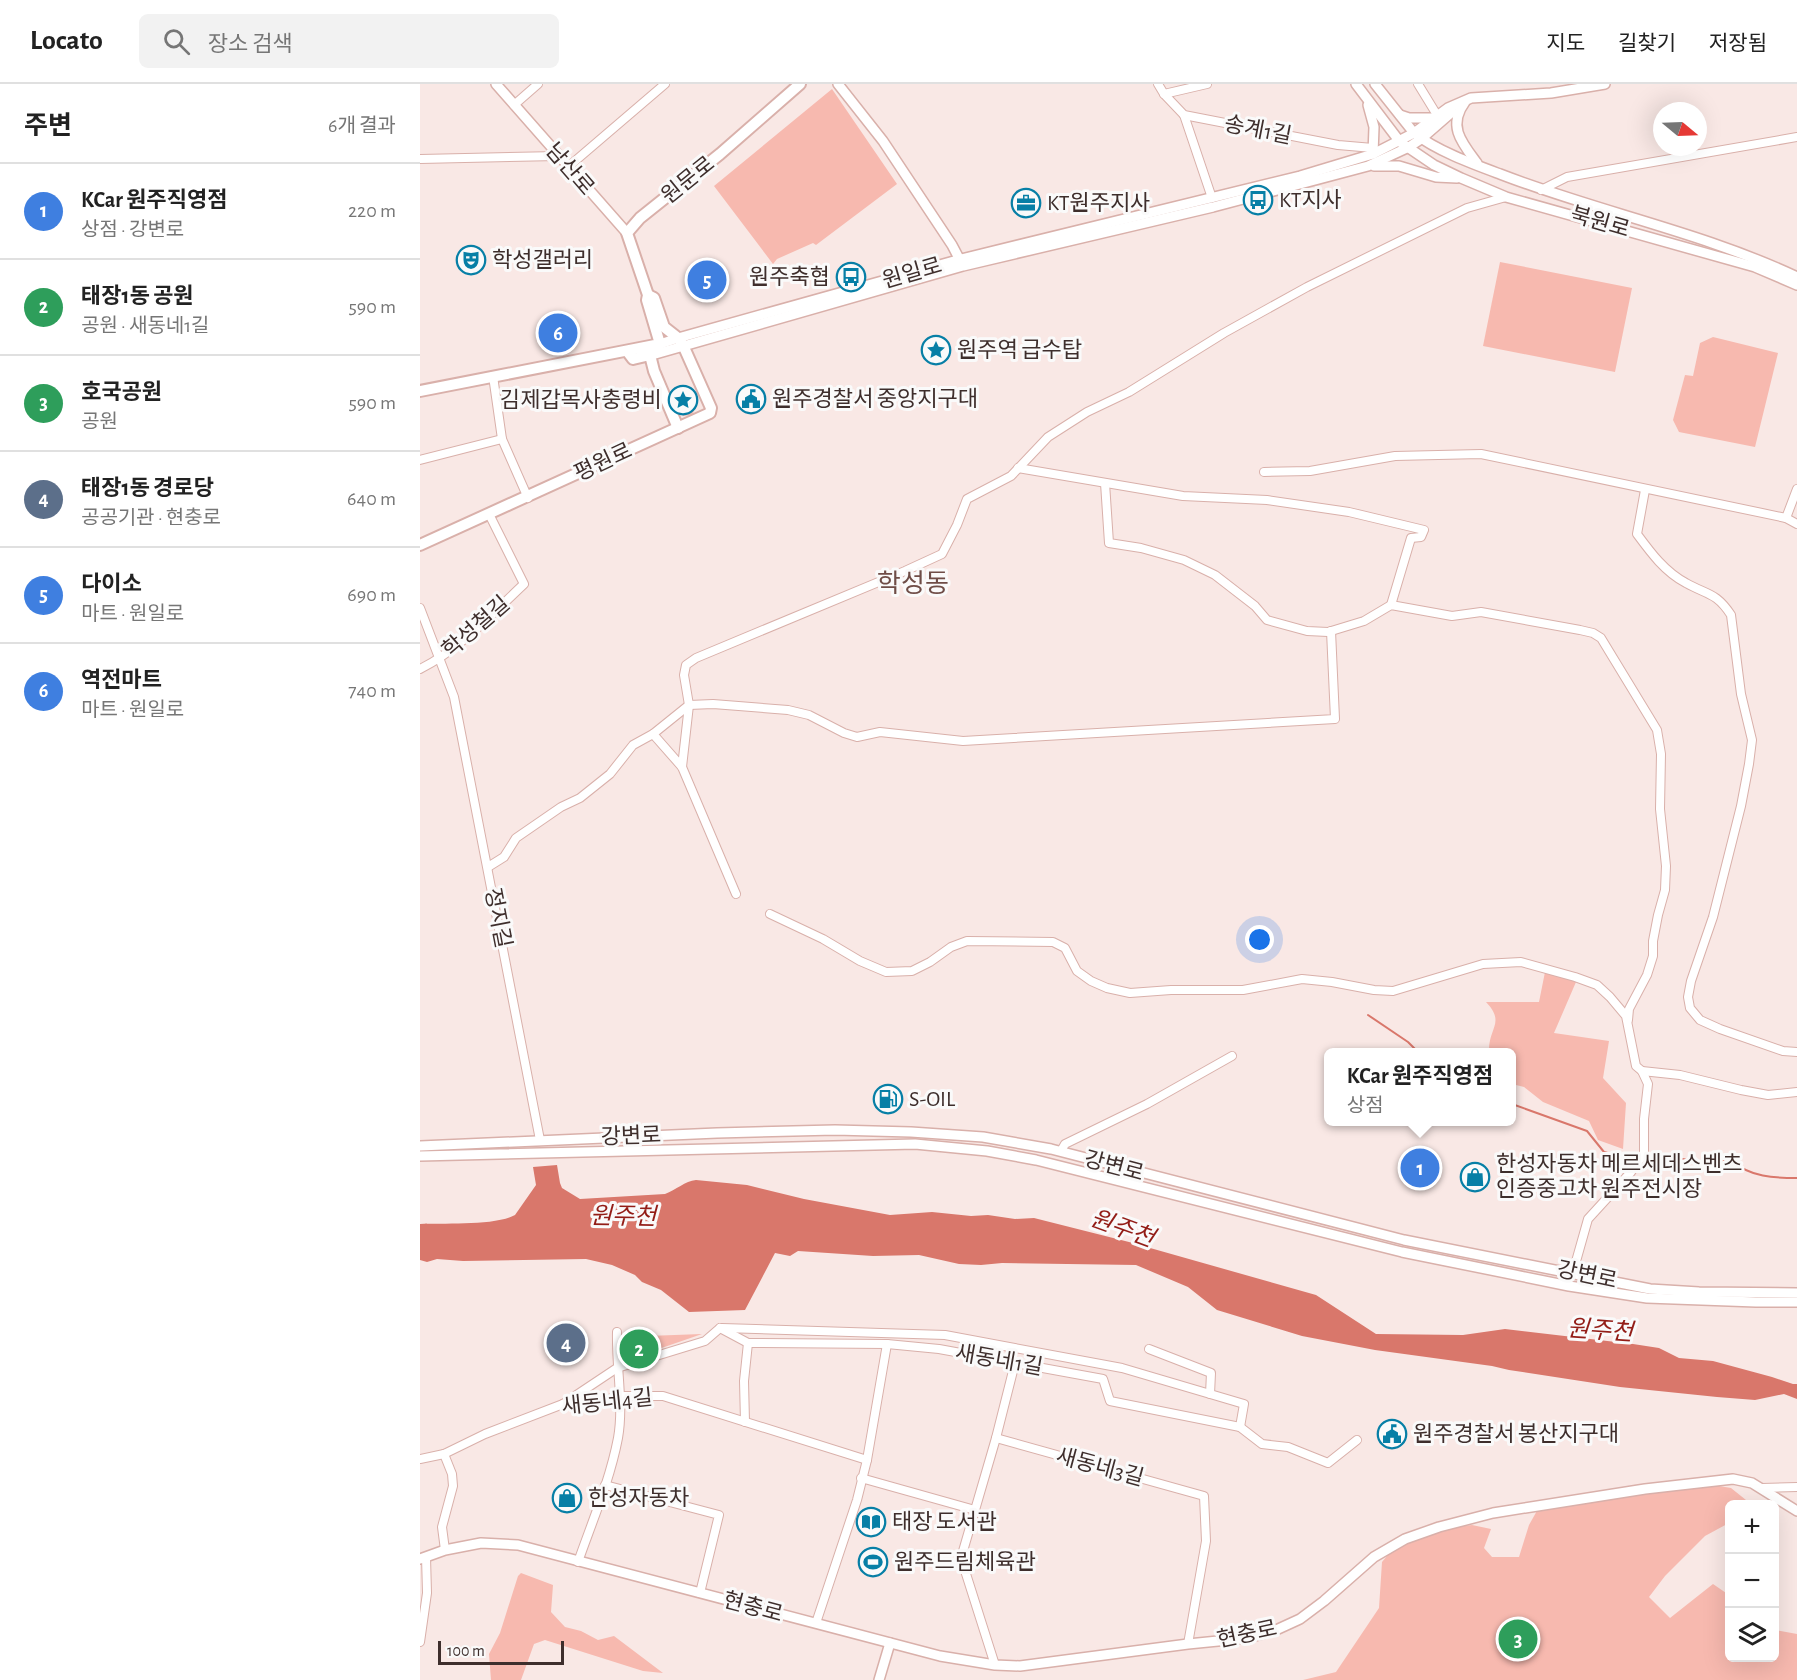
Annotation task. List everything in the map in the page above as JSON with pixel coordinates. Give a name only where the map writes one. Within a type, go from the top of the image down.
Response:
[{"type":"main road","name":"원문로","points":[[627,233],[640,218],[720,154],[800,84]]},
{"type":"main road","points":[[627,233],[648,295],[647,300],[660,344]]},
{"type":"main road","points":[[648,295],[654,298],[664,327],[680,342]]},
{"type":"main road","name":"평원로","points":[[420,545],[710,414],[711,411],[680,342]]},
{"type":"main road","name":"원일로","points":[[420,391],[660,344]]},
{"type":"main road","points":[[627,351],[633,359],[650,355],[654,371],[678,428]]},
{"type":"street","name":"남산로","points":[[496,84],[627,233]]},
{"type":"street","points":[[514,105],[538,84]]},
{"type":"street","points":[[568,167],[665,84]]},
{"type":"street","points":[[838,84],[883,141],[962,262]]},
{"type":"street","points":[[1158,84],[1184,116],[1212,198]]},
{"type":"street","points":[[1164,94],[1207,84]]},
{"type":"street","name":"북원로","points":[[1356,84],[1405,144],[1434,165],[1461,178],[1506,197],[1755,267],[1797,285]]},
{"type":"street","name":"북원로","points":[[1376,84],[1418,136],[1478,165],[1541,190],[1760,260],[1797,277]]},
{"type":"street","points":[[1418,84],[1435,117]]},
{"type":"street","points":[[1418,136],[1435,117],[1468,100],[1551,93],[1605,84]]},
{"type":"street","points":[[1365,97],[1374,127],[1373,151]]},
{"type":"street","points":[[1405,144],[1468,100]]},
{"type":"street","points":[[1468,100],[1458,114],[1457,136],[1478,165]]},
{"type":"street","points":[[1399,114],[1405,117],[1435,117]]},
{"type":"street","name":"송계1길","points":[[1184,116],[1373,151]]},
{"type":"street","points":[[1541,190],[1567,177],[1797,137]]},
{"type":"street","name":"원일로","points":[[680,342],[962,262],[1300,176],[1373,151],[1405,144]]},
{"type":"street","name":"원일로","points":[[660,344],[707,338],[962,262],[1213,207],[1368,166],[1405,144]]},
{"type":"street","points":[[420,159],[558,156]]},
{"type":"street","points":[[1368,166],[1399,166],[1436,177],[1461,178]]},
{"type":"street","points":[[682,766],[689,705],[684,675],[686,665],[696,658],[942,554],[967,500],[1011,476],[1048,437],[1087,412],[1129,392],[1224,333],[1307,287],[1467,208],[1506,197]]},
{"type":"street","points":[[650,355],[680,342]]},
{"type":"street","points":[[650,355],[660,344]]},
{"type":"street","points":[[493,376],[502,439],[528,498]]},
{"type":"street","points":[[420,460],[502,439]]},
{"type":"street","points":[[1264,472],[1310,471],[1395,456],[1481,454],[1786,518],[1797,524]]},
{"type":"street","points":[[1018,468],[1183,496],[1278,501],[1349,512],[1424,531],[1421,537],[1411,538],[1391,605]]},
{"type":"street","points":[[1105,483],[1109,543],[1141,548],[1184,560],[1215,575],[1255,606],[1267,620],[1307,632],[1331,631],[1364,621],[1391,605],[1452,616],[1480,612],[1593,633],[1606,645],[1657,730],[1661,754],[1660,809],[1666,866],[1665,890],[1656,923],[1653,956],[1647,975],[1629,1009],[1627,1025]]},
{"type":"street","points":[[1786,518],[1797,489]]},
{"type":"street","points":[[1645,490],[1637,534],[1655,559],[1686,583],[1711,593],[1724,604],[1731,615],[1741,694],[1752,740],[1741,806],[1713,917],[1691,981],[1688,997],[1690,1008],[1700,1020],[1720,1029],[1783,1051],[1797,1052]]},
{"type":"street","name":"학성철길","points":[[420,669],[438,660],[460,643],[524,584],[489,514]]},
{"type":"street","name":"정지길","points":[[420,608],[454,697],[540,1140]]},
{"type":"street","points":[[488,867],[504,857],[516,838],[561,807],[580,798],[610,774],[633,746],[689,705],[788,710],[809,715],[857,737],[880,732],[963,741],[1335,719],[1331,631]]},
{"type":"street","points":[[652,734],[682,766],[736,894]]},
{"type":"street","points":[[770,914],[886,972],[912,970],[930,962],[951,947],[967,941],[1053,942],[1065,948],[1077,971],[1091,981],[1107,988],[1130,993],[1170,990],[1243,990],[1302,979],[1393,991],[1482,964],[1521,962],[1547,967],[1597,985],[1626,1016],[1636,1066],[1642,1071],[1648,1084],[1644,1119],[1644,1154],[1631,1172],[1588,1219],[1569,1286]]},
{"type":"street","points":[[1061,1151],[1065,1144],[1148,1104],[1233,1056]]},
{"type":"street","points":[[1642,1071],[1680,1075],[1768,1095],[1797,1092]]},
{"type":"street","name":"강변로","points":[[420,1146],[836,1130],[982,1137],[1061,1151],[1404,1240],[1650,1288],[1699,1292],[1797,1293]]},
{"type":"street","points":[[540,1140],[542,1152]]},
{"type":"street","name":"강변로","points":[[420,1156],[915,1144],[987,1151],[1036,1160],[1402,1252],[1569,1286],[1647,1298],[1797,1302]]},
{"type":"street","points":[[564,1404],[617,1368],[705,1341],[720,1328],[945,1335],[1122,1368],[1244,1404],[1240,1427]]},
{"type":"street","name":"새동네1길","points":[[720,1328],[748,1343],[886,1344],[939,1349],[1103,1379],[1110,1401],[1240,1427],[1262,1444],[1288,1447],[1328,1462],[1357,1440]]},
{"type":"street","points":[[578,1562],[618,1438],[617,1332]]},
{"type":"street","points":[[745,1422],[744,1381],[748,1343]]},
{"type":"street","points":[[816,1623],[857,1500],[867,1460],[886,1344]]},
{"type":"street","points":[[1149,1349],[1211,1373],[1210,1394]]},
{"type":"street","points":[[995,1665],[961,1558],[1015,1363]]},
{"type":"street","name":"새동네4길","points":[[420,1459],[444,1454],[485,1434],[564,1404],[580,1407],[608,1401],[619,1396],[663,1396],[867,1460]]},
{"type":"street","name":"새동네3길","points":[[996,1438],[1204,1496],[1206,1541],[1188,1644]]},
{"type":"street","points":[[444,1454],[452,1474],[453,1486],[442,1527],[445,1550]]},
{"type":"street","points":[[861,1478],[975,1510]]},
{"type":"street","name":"현충로","points":[[420,1642],[427,1593],[423,1558],[445,1550],[481,1543],[518,1545],[940,1656],[995,1665],[1020,1666],[1248,1638],[1276,1630],[1300,1619],[1374,1557],[1406,1539],[1439,1527],[1493,1513],[1697,1481],[1733,1479],[1752,1483],[1762,1488],[1797,1511]]},
{"type":"street","name":"현충로","points":[[604,1485],[719,1515],[700,1593]]},
{"type":"street","points":[[1762,1488],[1797,1487]]},
{"type":"street","points":[[879,1680],[890,1643]]},
{"type":"shaded area","points":[[832,89],[897,184],[816,245],[813,243],[777,259],[773,264],[714,186]]},
{"type":"shaded area","points":[[1500,262],[1632,288],[1615,372],[1483,346]]},
{"type":"shaded area","points":[[1713,337],[1778,353],[1755,447],[1679,432],[1673,420],[1685,375],[1693,376],[1700,343]]},
{"type":"shaded area","points":[[690,399],[694,411],[692,415],[683,416],[678,405]]},
{"type":"shaded area","points":[[1545,972],[1576,982],[1554,1033],[1609,1041],[1603,1078],[1626,1103],[1623,1149],[1598,1140],[1589,1121],[1543,1102],[1524,1087],[1516,1085],[1516,1048],[1489,1048],[1495,1026],[1495,1015],[1486,1002],[1539,1002]]},
{"type":"shaded area","points":[[702,1334],[621,1362],[620,1337]]},
{"type":"shaded area","points":[[1713,1485],[1731,1488],[1746,1500],[1725,1500],[1725,1525],[1705,1536],[1665,1576],[1649,1597],[1670,1618],[1713,1584],[1725,1592],[1725,1662],[1779,1662],[1779,1631],[1797,1634],[1797,1680],[1303,1680],[1336,1672],[1379,1608],[1382,1562],[1396,1545],[1425,1531],[1472,1525],[1491,1529],[1484,1548],[1492,1557],[1519,1557],[1529,1525],[1538,1509],[1667,1487]]},
{"type":"shaded area","points":[[521,1573],[553,1585],[551,1612],[565,1627],[581,1631],[598,1640],[614,1636],[663,1673],[643,1671],[545,1640],[534,1644],[521,1680],[491,1680],[489,1654],[500,1633],[518,1576]]},
{"type":"water","name":"원주천","points":[[557,1165],[562,1188],[580,1199],[665,1194],[696,1180],[747,1185],[804,1199],[890,1215],[932,1212],[1015,1219],[1034,1218],[1129,1242],[1316,1295],[1376,1334],[1463,1335],[1505,1329],[1659,1348],[1679,1358],[1713,1361],[1797,1384],[1797,1399],[1784,1394],[1755,1400],[1620,1387],[1375,1350],[1302,1336],[1217,1310],[1188,1287],[1136,1265],[1002,1263],[981,1265],[959,1264],[919,1255],[873,1256],[798,1251],[790,1256],[775,1253],[745,1310],[689,1312],[661,1290],[642,1282],[635,1275],[612,1265],[586,1259],[463,1261],[437,1259],[427,1262],[420,1260],[420,1224],[455,1224],[506,1219],[515,1215],[536,1185],[533,1167]]},
{"type":"waterway","points":[[1368,1015],[1414,1048]]},
{"type":"waterway","points":[[1516,1105],[1587,1131],[1604,1152],[1615,1155]]},
{"type":"waterway","points":[[1648,1160],[1665,1156],[1694,1161],[1733,1161],[1754,1173],[1771,1177],[1797,1178]]},
{"type":"place","name":"KT지사","points":[[1258,200]]},
{"type":"place","name":"KT원주지사","points":[[1026,203]]},
{"type":"place","name":"학성갤러리","points":[[471,260]]},
{"type":"place","name":"원주축협","points":[[851,277]]},
{"type":"place","name":"다이소","points":[[707,280]]},
{"type":"place","name":"역전마트","points":[[558,333]]},
{"type":"place","name":"원주역 급수탑","points":[[936,350]]},
{"type":"place","name":"원주경찰서 중앙지구대","points":[[751,399]]},
{"type":"place","name":"김제갑목사충령비","points":[[683,400]]},
{"type":"place","name":"S-OIL","points":[[888,1099]]},
{"type":"place","name":"KCar 원주직영점","points":[[1420,1168]]},
{"type":"place","name":"한성자동차 메르세데스벤츠 인증중고차 원주전시장","points":[[1475,1177]]},
{"type":"place","name":"태장1동 경로당","points":[[566,1343]]},
{"type":"place","name":"태장1동 공원","points":[[639,1349]]},
{"type":"place","name":"원주경찰서 봉산지구대","points":[[1392,1434]]},
{"type":"place","name":"한성자동차","points":[[567,1498]]},
{"type":"place","name":"태장 도서관","points":[[871,1522]]},
{"type":"place","name":"원주드림체육관","points":[[873,1562]]},
{"type":"place","name":"호국공원","points":[[1518,1639]]},
{"type":"district","name":"학성동","points":[[913,584]]}]
